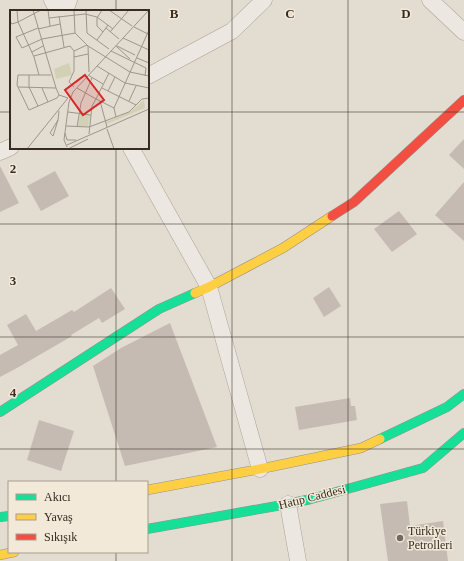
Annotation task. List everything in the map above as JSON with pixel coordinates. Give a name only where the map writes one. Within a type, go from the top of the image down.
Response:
[{"type":"main road","points":[[0,412],[159,309],[209,287],[283,248],[354,202],[464,100]]},
{"type":"main road","points":[[148,490],[361,448],[447,407],[464,394]]},
{"type":"main road","name":"Hatıp Caddesi","points":[[148,529],[311,499],[423,468],[464,433]]},
{"type":"street","points":[[52,0],[57,10]]},
{"type":"street","points":[[65,10],[70,0]]},
{"type":"street","points":[[149,75],[232,31],[264,0]]},
{"type":"street","points":[[430,0],[464,32]]},
{"type":"street","points":[[0,152],[10,147]]},
{"type":"street","points":[[132,149],[209,287],[260,469]]},
{"type":"street","points":[[288,504],[298,561]]},
{"type":"building","points":[[464,139],[464,169],[449,155]]},
{"type":"building","points":[[0,166],[19,203],[0,212]]},
{"type":"building","points":[[55,171],[69,196],[41,211],[27,186]]},
{"type":"building","points":[[464,182],[464,241],[435,215]]},
{"type":"building","points":[[399,211],[417,234],[392,252],[374,229]]},
{"type":"building","points":[[329,287],[341,306],[324,317],[313,298]]},
{"type":"building","points":[[111,288],[125,309],[102,323],[99,318],[71,335],[72,336],[0,377],[0,355],[18,345],[7,325],[26,314],[36,331],[72,310],[74,312]]},
{"type":"building","points":[[170,323],[217,447],[125,466],[93,366],[121,348]]},
{"type":"building","points":[[350,398],[351,406],[355,406],[357,420],[299,430],[295,407]]},
{"type":"building","points":[[39,420],[74,431],[61,471],[27,460]]},
{"type":"building","points":[[407,501],[410,526],[443,521],[448,561],[388,561],[380,504]]},
{"type":"traffic: fast","points":[[0,412],[159,309],[195,293]]},
{"type":"traffic: fast","points":[[380,439],[447,407],[464,394]]},
{"type":"traffic: fast","points":[[148,529],[311,499],[423,468],[464,433]]},
{"type":"traffic: fast","points":[[0,517],[8,516]]},
{"type":"traffic: slow","points":[[195,293],[283,248],[332,216]]},
{"type":"traffic: slow","points":[[148,490],[361,448],[380,439]]},
{"type":"traffic: slow","points":[[0,555],[9,553]]},
{"type":"traffic: jam","points":[[332,216],[354,202],[464,100]]},
{"type":"place","name":"Türkiye Petrolleri","points":[[400,538]]}]
